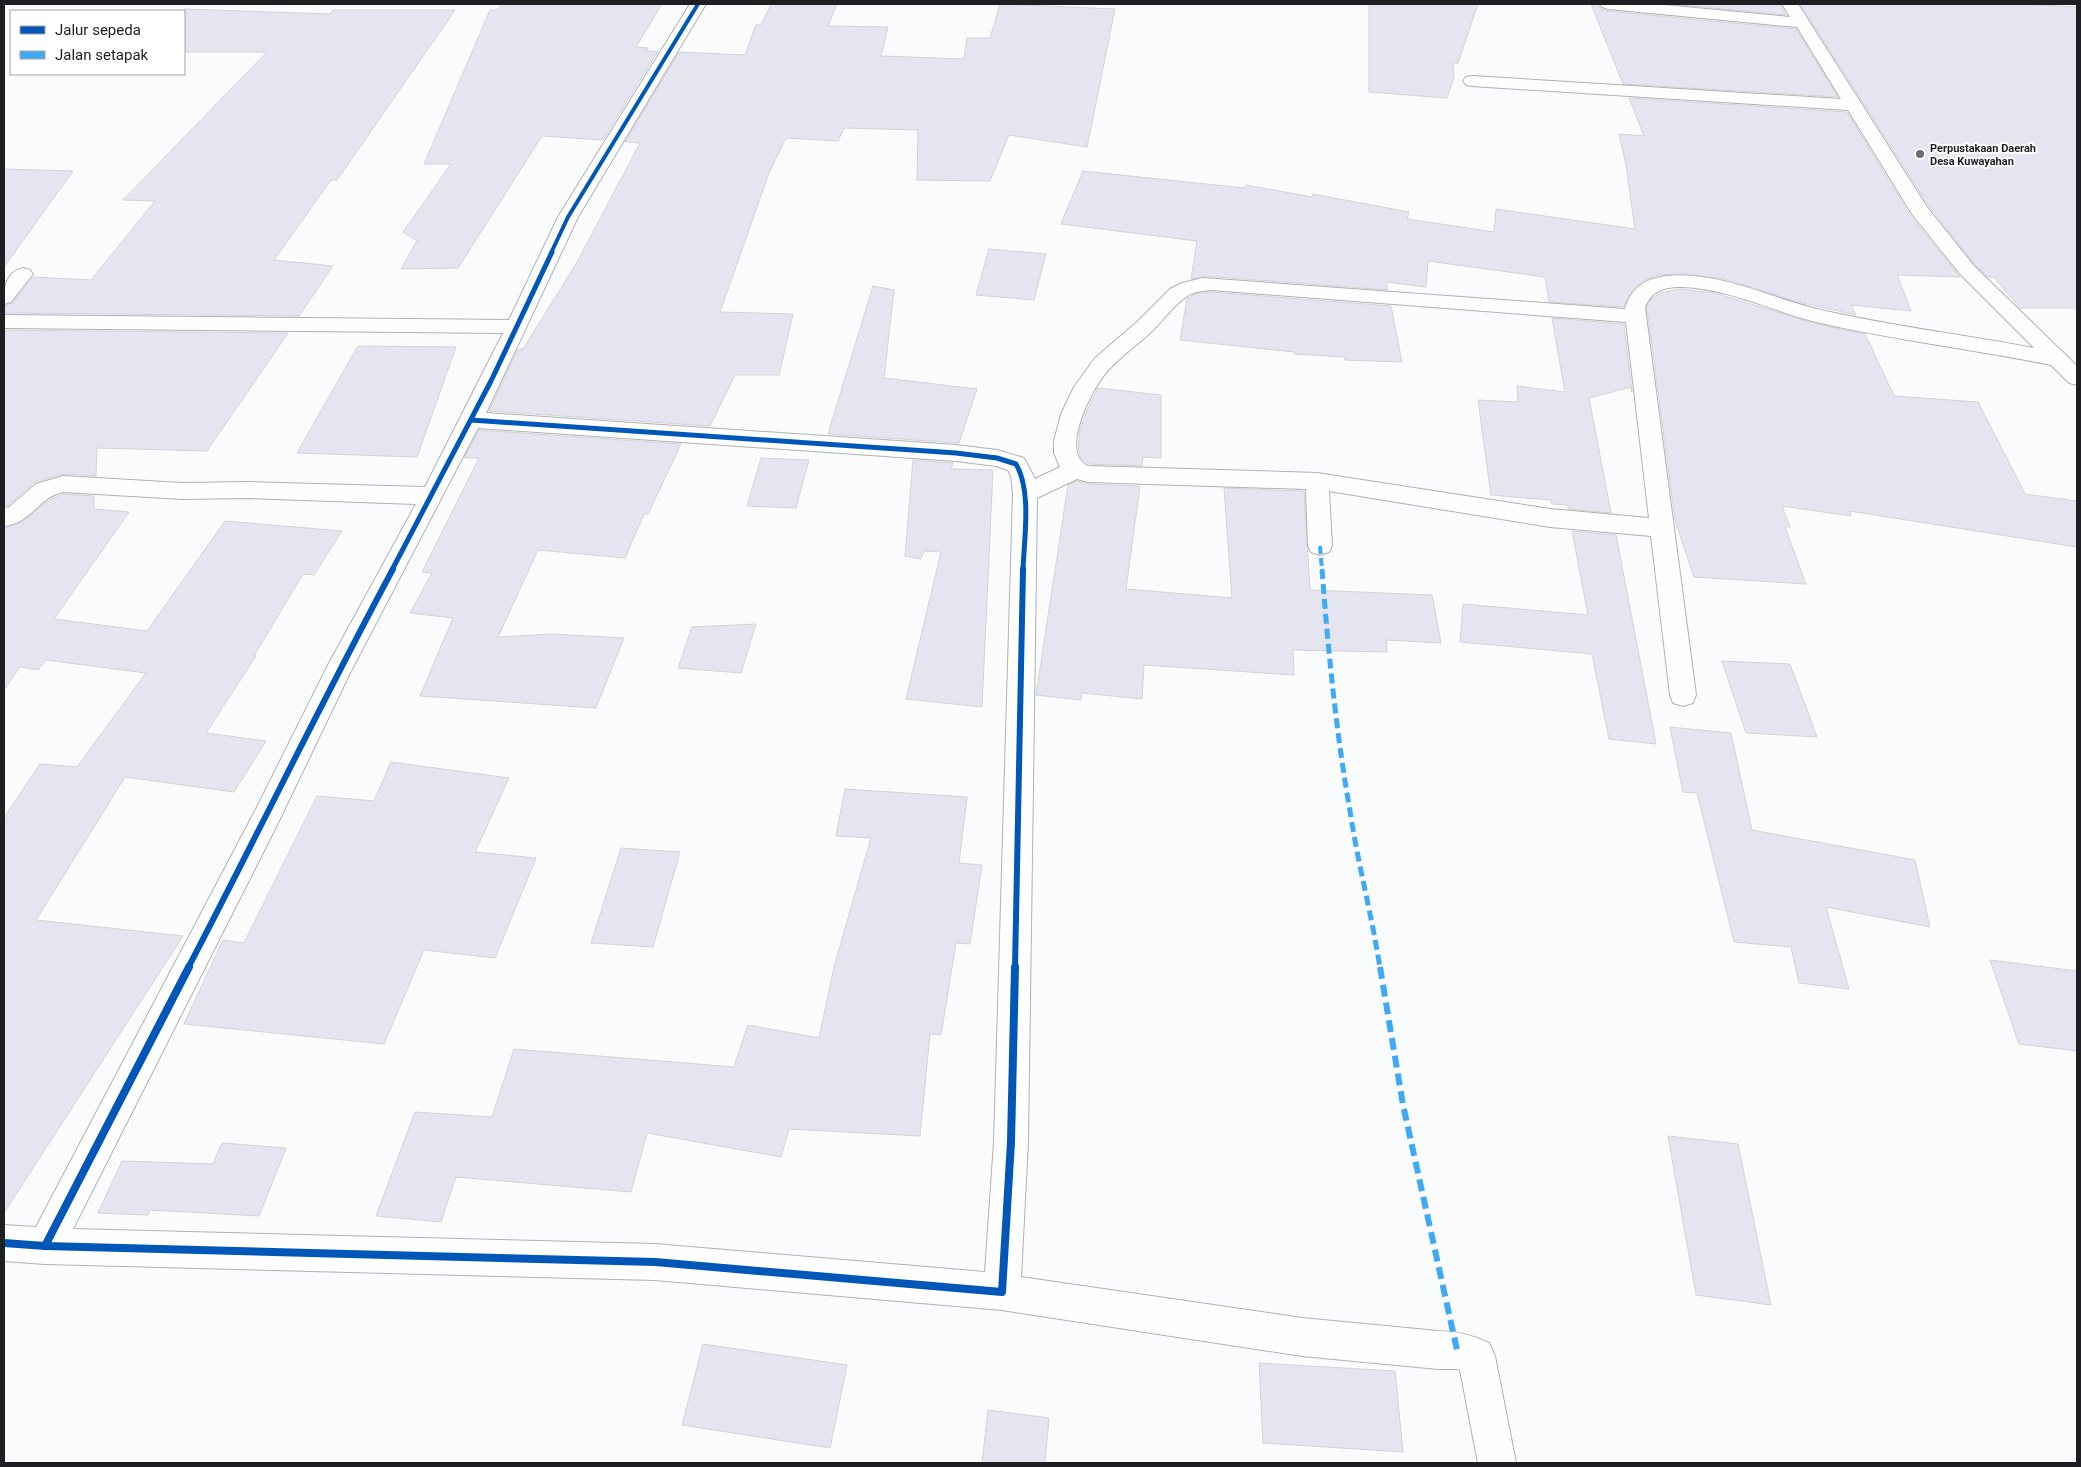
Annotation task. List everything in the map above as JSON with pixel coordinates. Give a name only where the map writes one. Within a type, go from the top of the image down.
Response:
[{"type":"street","points":[[45,1246],[266,818],[337,672],[471,420],[568,217],[698,4]]},
{"type":"street","points":[[1608,4],[1801,23]]},
{"type":"street","points":[[1790,4],[1919,210],[1967,270],[2077,378]]},
{"type":"street","points":[[1472,81],[1853,105]]},
{"type":"street","points":[[4,298],[23,274]]},
{"type":"street","points":[[1683,695],[1635,308],[1638,298],[1647,288],[1664,282],[1687,282],[1725,288],[1812,314],[1857,324],[2057,359]]},
{"type":"street","points":[[1636,316],[1240,286],[1204,284],[1193,286],[1172,299],[1143,328],[1098,367],[1073,407],[1065,442],[1067,461],[1075,470],[1088,474],[1317,482],[1377,489],[1550,518],[1662,528]]},
{"type":"street","points":[[4,321],[517,327]]},
{"type":"street","points":[[471,420],[997,458],[1016,464],[1023,476],[1025,494],[1011,1142],[1002,1292]]},
{"type":"street","points":[[1025,494],[1075,470]]},
{"type":"street","points":[[1317,482],[1320,546]]},
{"type":"street","points":[[4,517],[21,511],[33,498],[46,489],[63,484],[182,491],[248,490],[432,496]]},
{"type":"street","points":[[4,1243],[45,1246],[655,1262],[1002,1292],[1302,1337],[1438,1350],[1457,1350],[1476,1356],[1497,1463]]},
{"type":"building","points":[[501,4],[662,4],[636,47],[648,48],[646,51],[658,51],[603,140],[542,136],[458,268],[401,269],[417,241],[403,232],[451,164],[424,164],[490,10],[497,10]]},
{"type":"building","points":[[771,4],[837,4],[828,26],[888,27],[881,56],[964,59],[967,38],[990,38],[1000,4],[1115,9],[1087,147],[1009,135],[990,181],[917,180],[918,130],[844,128],[838,141],[786,138],[769,173],[720,312],[793,314],[779,375],[735,375],[710,426],[489,411],[518,349],[523,349],[576,264],[640,143],[625,142],[679,52],[745,55],[756,24],[761,25]]},
{"type":"building","points":[[1369,4],[1478,4],[1458,63],[1453,63],[1454,77],[1447,98],[1369,92]]},
{"type":"building","points":[[1591,4],[1598,4],[1601,9],[1608,11],[1796,29],[1838,97],[1623,84]]},
{"type":"building","points":[[1671,4],[1780,4],[1786,15]]},
{"type":"building","points":[[1800,4],[2020,4],[2077,7],[2077,308],[2020,308],[1994,277],[1988,277],[1975,265],[1929,206]]},
{"type":"building","points":[[184,10],[330,14],[333,10],[455,10],[337,180],[331,180],[274,260],[333,266],[299,316],[4,313],[4,306],[12,303],[33,277],[91,280],[155,201],[123,200],[267,52],[185,52]]},
{"type":"building","points":[[1629,98],[1847,112],[1910,215],[1960,277],[1897,275],[1911,311],[1851,305],[1856,315],[1799,302],[1724,279],[1685,274],[1658,275],[1645,280],[1633,289],[1624,307],[1549,302],[1545,277],[1428,261],[1426,287],[1386,282],[1388,290],[1203,276],[1191,279],[1197,241],[1061,224],[1083,171],[1244,188],[1246,185],[1312,197],[1313,194],[1409,212],[1407,219],[1494,232],[1496,209],[1635,229],[1626,165],[1619,134],[1644,136]]},
{"type":"building","points":[[4,169],[73,171],[4,267]]},
{"type":"building","points":[[989,249],[1046,254],[1034,300],[976,295]]},
{"type":"building","points":[[873,286],[894,290],[884,378],[977,389],[959,443],[828,434]]},
{"type":"building","points":[[1681,289],[1715,293],[1816,324],[1865,334],[1894,396],[1978,402],[2025,494],[2077,501],[2077,547],[1850,511],[1851,516],[1782,506],[1790,527],[1785,527],[1806,584],[1694,577],[1675,520],[1647,308],[1652,299],[1660,293]]},
{"type":"building","points":[[1211,292],[1391,306],[1402,362],[1345,360],[1344,357],[1295,354],[1294,352],[1180,340],[1187,299],[1195,294]]},
{"type":"building","points":[[1552,318],[1624,324],[1632,392],[1631,387],[1589,398],[1611,513],[1568,509],[1568,505],[1552,504],[1551,500],[1491,495],[1478,400],[1518,402],[1517,386],[1565,392]]},
{"type":"building","points":[[4,330],[288,333],[207,451],[97,448],[96,476],[63,474],[35,482],[8,505],[4,506]]},
{"type":"building","points":[[358,346],[456,347],[417,457],[297,453]]},
{"type":"building","points":[[1098,388],[1161,395],[1161,458],[1143,457],[1142,466],[1089,464],[1081,458],[1078,448],[1080,430]]},
{"type":"building","points":[[479,430],[681,444],[648,514],[644,514],[625,558],[538,550],[498,637],[552,634],[624,638],[596,708],[420,696],[453,618],[410,613],[432,573],[422,572],[479,458],[464,458]]},
{"type":"building","points":[[761,458],[809,460],[796,508],[747,506]]},
{"type":"building","points":[[913,460],[953,463],[951,469],[993,470],[982,707],[906,699],[941,552],[924,551],[921,559],[905,556]]},
{"type":"building","points":[[1077,481],[1088,484],[1140,486],[1126,589],[1232,598],[1224,488],[1304,491],[1310,590],[1432,595],[1441,643],[1386,640],[1387,652],[1293,650],[1294,675],[1144,665],[1142,699],[1082,693],[1081,700],[1036,695],[1068,485]]},
{"type":"building","points":[[63,494],[94,496],[94,509],[129,512],[54,619],[147,631],[225,521],[342,531],[314,575],[303,574],[254,656],[256,656],[206,733],[266,741],[234,792],[125,777],[36,920],[183,936],[4,1213],[4,818],[40,764],[77,767],[146,673],[46,660],[38,670],[20,667],[4,690],[4,528],[22,522],[48,501]]},
{"type":"building","points":[[1572,531],[1616,535],[1656,744],[1609,739],[1592,654],[1460,642],[1463,604],[1588,615]]},
{"type":"building","points":[[756,624],[741,673],[678,668],[692,627]]},
{"type":"building","points":[[1722,661],[1790,664],[1817,737],[1746,733]]},
{"type":"building","points":[[1670,727],[1731,733],[1752,830],[1915,860],[1930,927],[1826,907],[1849,989],[1799,983],[1791,947],[1734,942],[1697,793],[1683,792]]},
{"type":"building","points":[[391,762],[509,778],[475,852],[536,858],[495,958],[424,950],[384,1044],[184,1024],[223,940],[244,943],[317,796],[374,801]]},
{"type":"building","points":[[845,789],[967,797],[959,863],[982,865],[970,944],[956,943],[941,1035],[930,1034],[920,1136],[789,1129],[781,1157],[647,1133],[631,1192],[456,1177],[441,1222],[376,1216],[415,1112],[492,1117],[514,1049],[734,1067],[748,1025],[819,1038],[834,967],[871,838],[836,836]]},
{"type":"building","points":[[621,848],[680,852],[653,947],[591,943]]},
{"type":"building","points":[[1990,960],[2077,971],[2077,1051],[2019,1044]]},
{"type":"building","points":[[1668,1136],[1738,1144],[1771,1305],[1696,1295]]},
{"type":"building","points":[[222,1143],[286,1148],[259,1216],[150,1210],[148,1215],[98,1213],[122,1161],[213,1164]]},
{"type":"building","points":[[703,1344],[847,1365],[830,1448],[682,1425]]},
{"type":"building","points":[[1259,1363],[1395,1371],[1403,1452],[1263,1443]]},
{"type":"building","points":[[988,1410],[1049,1418],[1045,1463],[982,1463]]},
{"type":"marked path","points":[[1320,546],[1329,659],[1340,752],[1350,814],[1374,929],[1403,1105],[1457,1350]]},
{"type":"cycle path","points":[[45,1246],[266,818],[337,672],[432,496],[491,381],[568,217],[698,4]]},
{"type":"cycle path","points":[[4,1243],[45,1246],[655,1262],[1002,1292],[1011,1142],[1025,494],[1023,476],[1016,464],[997,458],[956,453],[471,420]]},
{"type":"place","name":"Perpustakaan Daerah Desa Kuwayahan","points":[[1920,154]]}]
